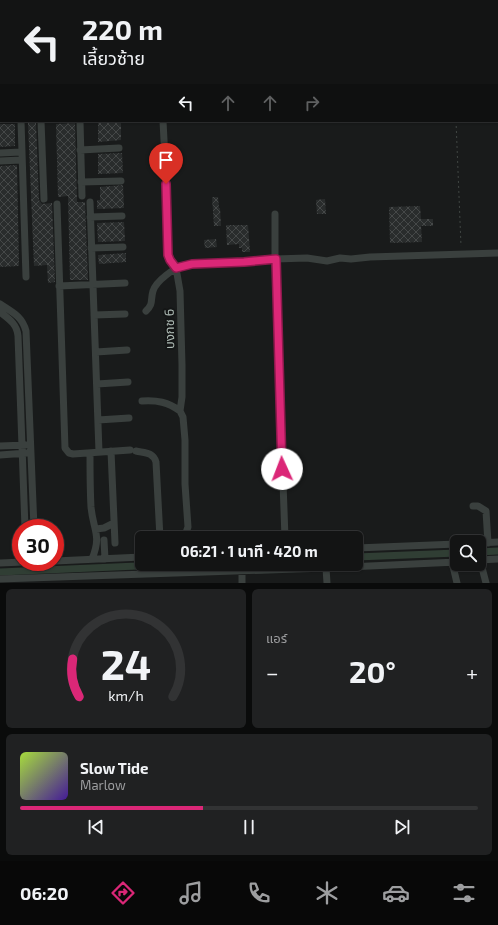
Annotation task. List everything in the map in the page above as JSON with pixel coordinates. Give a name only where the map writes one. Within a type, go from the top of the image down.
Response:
[{"type":"street","points":[[21,122],[26,278]]},
{"type":"street","points":[[41,122],[44,199]]},
{"type":"street","points":[[80,122],[82,196]]},
{"type":"street","name":"บงกช 6","points":[[163,122],[167,189],[168,255],[176,268],[180,291],[182,371],[182,397],[180,411],[183,418],[185,440],[185,484],[188,527],[187,531]]},
{"type":"street","points":[[80,150],[119,148]]},
{"type":"street","points":[[0,153],[21,156]]},
{"type":"street","points":[[0,161],[21,156]]},
{"type":"street","points":[[81,182],[121,181]]},
{"type":"street","points":[[90,202],[99,452]]},
{"type":"street","points":[[57,204],[65,448],[69,453],[73,454],[133,450],[151,454],[156,462],[160,531]]},
{"type":"street","points":[[275,214],[285,531]]},
{"type":"street","points":[[90,217],[122,216]]},
{"type":"street","points":[[91,248],[123,247]]},
{"type":"street","points":[[146,311],[152,303],[154,287],[176,268],[192,264],[276,259],[307,258],[327,261],[340,258],[351,259],[498,253]]},
{"type":"street","points":[[59,286],[125,283]]},
{"type":"street","points":[[0,307],[20,317],[26,331],[34,519]]},
{"type":"street","points":[[0,307],[17,328],[25,519]]},
{"type":"street","points":[[94,315],[125,314]]},
{"type":"street","points":[[96,352],[127,350]]},
{"type":"street","points":[[97,384],[128,382]]},
{"type":"street","points":[[142,401],[154,401],[170,404],[180,411]]},
{"type":"street","points":[[98,420],[130,418]]},
{"type":"street","points":[[0,446],[31,444]]},
{"type":"street","points":[[111,451],[115,543]]},
{"type":"street","points":[[0,455],[32,453]]},
{"type":"street","points":[[90,453],[91,508],[102,533],[105,559]]},
{"type":"street","points":[[473,506],[478,506],[486,510],[488,543],[498,542]]},
{"type":"street","points":[[92,559],[102,533],[114,523]]},
{"type":"street","points":[[363,548],[450,544]]},
{"type":"street","points":[[64,561],[135,557]]},
{"type":"street","points":[[486,560],[498,559]]},
{"type":"street","points":[[0,563],[12,562]]},
{"type":"street","points":[[363,566],[450,562]]},
{"type":"street","points":[[0,579],[93,580],[242,571],[242,583]]},
{"type":"street","points":[[326,571],[327,583]]},
{"type":"street","points":[[456,571],[457,583]]},
{"type":"street","points":[[483,571],[486,583]]},
{"type":"path","points":[[456,122],[461,254]]},
{"type":"building","points":[[98,122],[121,122],[121,140],[98,142]]},
{"type":"building","points":[[28,123],[36,123],[39,200],[42,204],[52,203],[55,282],[48,283],[47,265],[34,266]]},
{"type":"building","points":[[75,123],[77,202],[85,202],[88,280],[70,280],[68,196],[58,197],[56,124]]},
{"type":"building","points":[[0,124],[15,124],[15,146],[0,147]]},
{"type":"building","points":[[122,153],[123,173],[98,174],[98,154]]},
{"type":"building","points":[[17,165],[19,266],[0,267],[0,166]]},
{"type":"building","points":[[123,185],[124,208],[97,209],[97,200],[100,200],[100,187]]},
{"type":"building","points":[[212,197],[218,197],[221,226],[214,226]]},
{"type":"building","points":[[325,199],[326,214],[317,214],[316,200]]},
{"type":"building","points":[[420,206],[421,219],[433,219],[433,226],[421,226],[422,242],[390,243],[389,207]]},
{"type":"building","points":[[124,222],[125,241],[98,242],[97,223]]},
{"type":"building","points":[[226,225],[248,225],[250,252],[242,252],[242,248],[239,248],[239,244],[227,245]]},
{"type":"building","points":[[216,239],[217,247],[205,248],[204,240]]},
{"type":"building","points":[[126,253],[126,262],[99,264],[98,255]]},
{"type":"waterway","points":[[486,552],[498,551]]},
{"type":"waterway","points":[[363,557],[450,553]]},
{"type":"waterway","points":[[0,572],[135,566]]},
{"type":"route","points":[[166,184],[168,255],[176,268],[192,264],[276,259],[282,469]]}]
